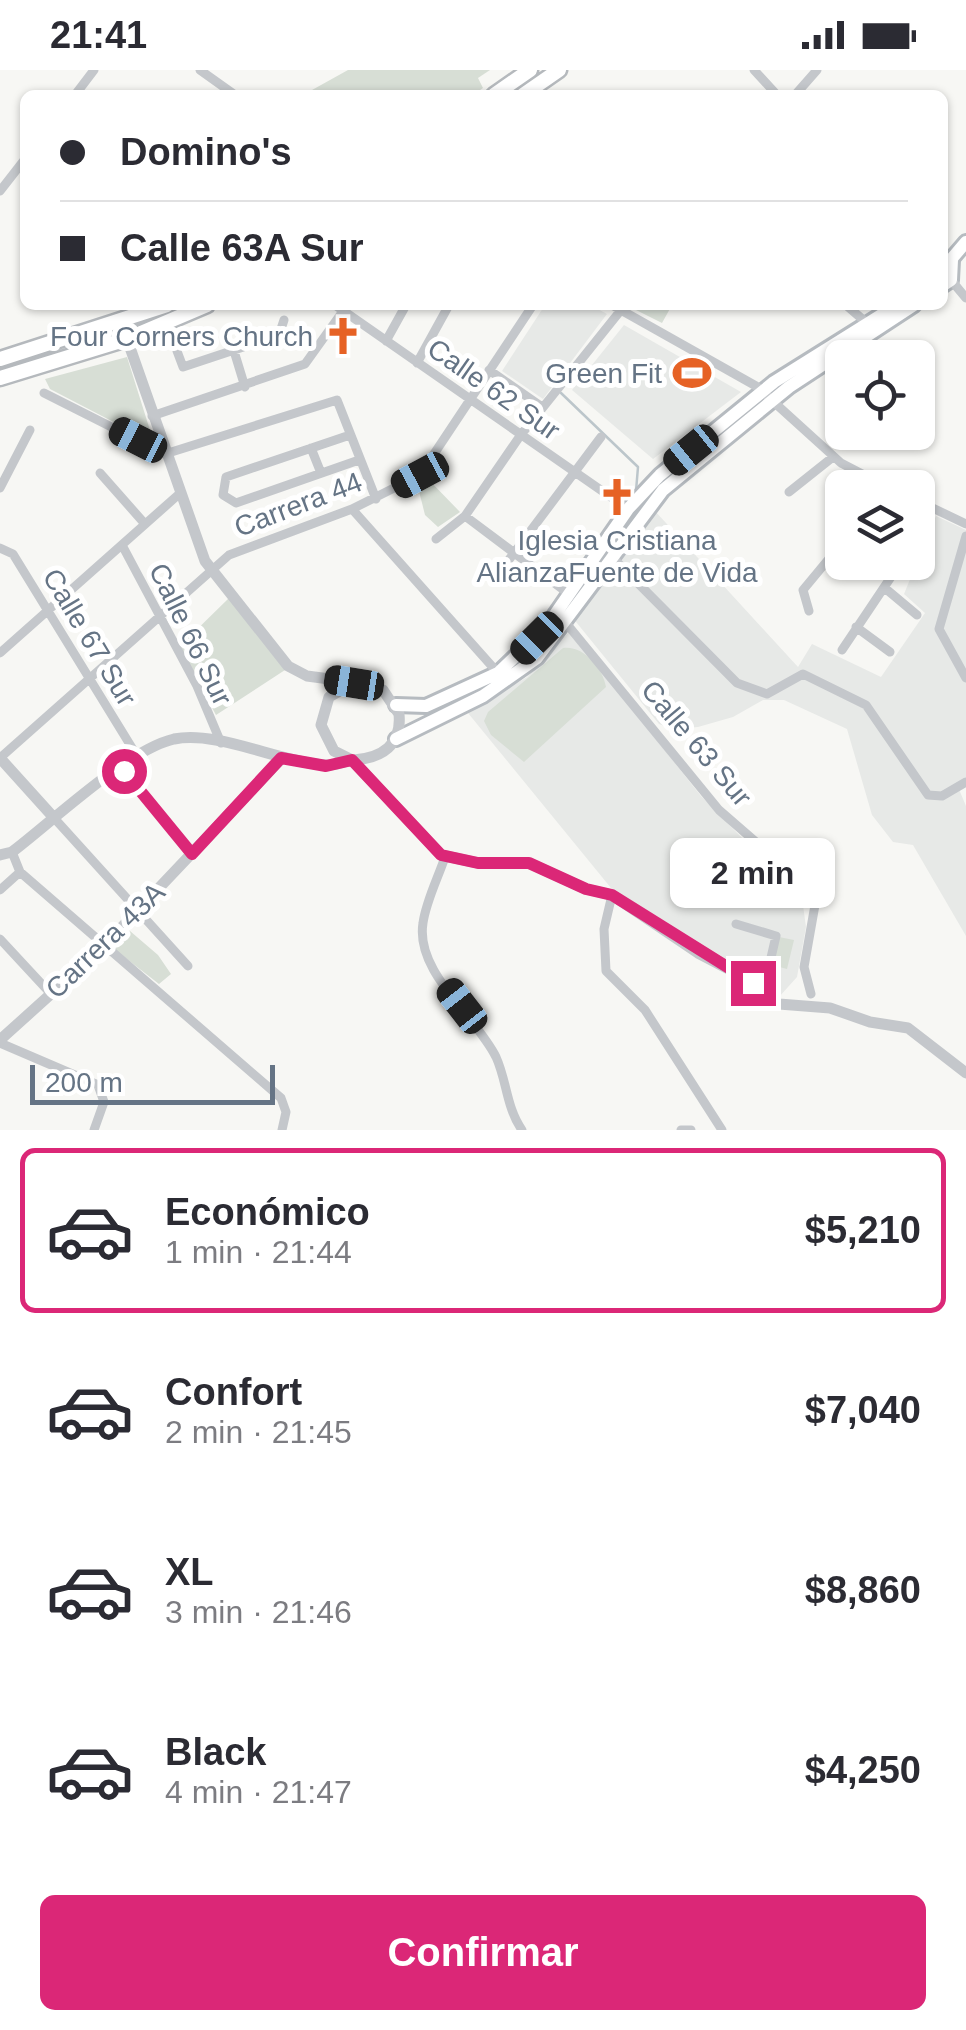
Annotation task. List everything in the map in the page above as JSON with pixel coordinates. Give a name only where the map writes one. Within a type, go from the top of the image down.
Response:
[{"type":"main road","points":[[501,90],[530,70]]},
{"type":"main road","points":[[530,90],[559,70]]},
{"type":"main road","points":[[948,266],[966,242]]},
{"type":"main road","points":[[0,360],[152,310]]},
{"type":"main road","points":[[0,378],[128,340],[196,310]]},
{"type":"main road","points":[[396,705],[426,706],[498,673],[537,638],[634,503],[767,396],[889,310]]},
{"type":"main road","points":[[396,740],[502,685],[537,658],[663,490],[767,396],[906,310]]},
{"type":"street","points":[[78,90],[94,70]]},
{"type":"street","points":[[200,70],[229,90]]},
{"type":"street","points":[[754,70],[772,90]]},
{"type":"street","points":[[798,90],[816,70]]},
{"type":"street","points":[[0,191],[20,165]]},
{"type":"street","points":[[948,272],[966,298]]},
{"type":"street","points":[[152,416],[305,364],[338,310]]},
{"type":"street","name":"Calle 62 Sur","points":[[342,310],[520,436],[634,503]]},
{"type":"street","points":[[386,341],[403,310]]},
{"type":"street","points":[[417,364],[445,310]]},
{"type":"street","name":"Carrera 44","points":[[0,758],[212,569],[244,546],[352,509],[420,475],[530,310]]},
{"type":"street","points":[[436,539],[465,516],[520,436],[617,310]]},
{"type":"street","points":[[624,310],[767,396],[833,457],[857,470]]},
{"type":"street","points":[[852,310],[868,324]]},
{"type":"street","points":[[177,350],[182,367],[279,335],[284,320]]},
{"type":"street","points":[[128,340],[178,495],[212,569],[288,666],[307,676],[383,690],[396,705],[400,722],[396,740],[372,759],[326,766],[221,743],[178,738],[137,756],[6,854],[20,872],[281,1098],[286,1112],[282,1130]]},
{"type":"street","points":[[234,351],[245,387]]},
{"type":"street","points":[[489,370],[542,407]]},
{"type":"street","points":[[44,393],[165,454],[338,400],[376,499]]},
{"type":"street","points":[[0,488],[30,430]]},
{"type":"street","points":[[350,435],[223,481],[223,494],[231,502],[359,460]]},
{"type":"street","points":[[494,581],[601,437]]},
{"type":"street","points":[[311,448],[321,474]]},
{"type":"street","points":[[789,492],[833,457]]},
{"type":"street","points":[[100,472],[145,524]]},
{"type":"street","points":[[0,653],[178,495]]},
{"type":"street","points":[[352,509],[498,673]]},
{"type":"street","points":[[935,510],[966,524]]},
{"type":"street","points":[[465,516],[569,594]]},
{"type":"street","points":[[966,536],[939,629],[966,678]]},
{"type":"street","name":"Calle 66 Sur","points":[[122,545],[197,686],[221,743]]},
{"type":"street","name":"Calle 67 Sur","points":[[0,548],[13,554],[137,756]]},
{"type":"street","points":[[608,559],[737,683],[767,694],[803,674],[866,705],[928,795],[942,796],[966,782]]},
{"type":"street","points":[[809,610],[804,590],[825,564]]},
{"type":"street","points":[[842,650],[870,603],[891,580]]},
{"type":"street","points":[[886,589],[917,615]]},
{"type":"street","name":"Calle 63 Sur","points":[[566,622],[719,810],[757,843],[790,860],[806,880],[814,905],[804,967],[811,994]]},
{"type":"street","points":[[856,628],[890,652]]},
{"type":"street","points":[[354,683],[336,690],[321,716],[328,744],[352,760],[419,836],[446,856],[478,863],[529,863],[586,889],[612,895],[784,1006],[830,1008],[870,1022],[908,1028],[966,1074]]},
{"type":"street","points":[[0,758],[140,908],[188,966]]},
{"type":"street","name":"Carrera 43A","points":[[0,1042],[104,946],[281,758]]},
{"type":"street","points":[[122,767],[192,854]]},
{"type":"street","points":[[446,856],[423,922],[422,940],[429,962],[496,1057],[506,1098],[522,1130]]},
{"type":"street","points":[[0,890],[20,872]]},
{"type":"street","points":[[612,895],[604,930],[606,972],[645,1010],[722,1130]]},
{"type":"street","points":[[736,924],[776,936],[770,962],[753,983]]},
{"type":"street","points":[[0,939],[51,994]]},
{"type":"street","points":[[0,1042],[98,1085],[104,1102],[94,1130]]},
{"type":"street","points":[[681,1130],[691,1130]]},
{"type":"shaded area","points":[[348,70],[490,70],[478,78],[483,88],[480,90],[312,90]]},
{"type":"shaded area","points":[[542,310],[599,310],[607,314],[543,399],[502,371]]},
{"type":"shaded area","points":[[636,310],[669,310],[662,323]]},
{"type":"shaded area","points":[[624,325],[741,392],[653,459],[572,390]]},
{"type":"shaded area","points":[[127,357],[154,443],[50,389],[45,379]]},
{"type":"shaded area","points":[[426,477],[460,512],[438,527],[425,515],[417,483]]},
{"type":"shaded area","points":[[655,511],[798,667],[812,644],[881,677],[925,613],[904,594],[910,580],[935,580],[936,516],[966,530],[966,781],[958,787],[966,806],[966,936],[913,845],[893,842],[872,815],[847,729],[784,700],[763,700],[733,717],[698,727],[673,729],[659,724],[572,617]]},
{"type":"shaded area","points":[[229,598],[285,670],[216,715],[179,647]]},
{"type":"shaded area","points":[[570,631],[701,796],[747,843],[784,865],[801,891],[806,927],[797,977],[779,997],[757,978],[611,888],[468,713],[527,677]]},
{"type":"shaded area","points":[[563,648],[578,650],[591,659],[606,687],[524,762],[491,735],[484,721],[488,712]]},
{"type":"shaded area","points":[[130,931],[158,955],[171,974],[159,984],[114,949]]},
{"type":"shaded area","points":[[779,937],[794,940],[787,969],[772,965]]},
{"type":"waterway","points":[[561,393],[638,467],[636,491]]},
{"type":"place","name":"Four Corners Church","points":[[343,336]]},
{"type":"place","name":"Green Fit","points":[[692,373]]},
{"type":"place","name":"Iglesia Cristiana AlianzaFuente de Vida","points":[[617,497]]},
{"type":"route","points":[[124,771],[192,854],[281,758],[326,766],[352,760],[410,827],[441,855],[478,863],[518,862],[547,868],[586,889],[622,900],[698,952],[753,983]]}]
